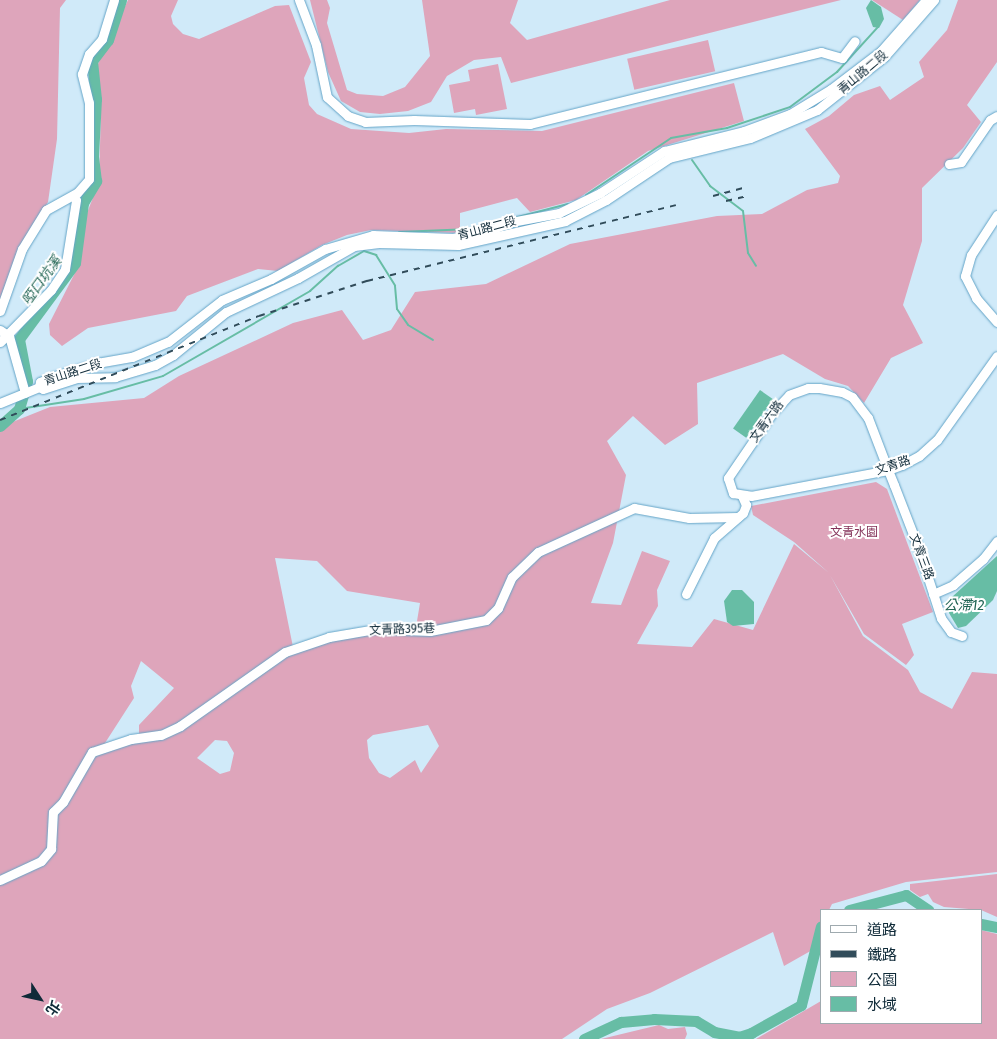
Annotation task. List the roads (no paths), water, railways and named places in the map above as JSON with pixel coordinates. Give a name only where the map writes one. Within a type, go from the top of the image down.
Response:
[{"type":"street","points":[[0,311],[22,249],[46,210],[77,194],[89,179],[89,103],[82,74],[89,54],[102,39],[114,0]]},
{"type":"street","points":[[299,0],[316,46],[327,97],[348,116],[365,122],[414,120],[530,124],[821,52],[842,58],[855,41]]},
{"type":"street","name":"青山路二段","points":[[926,0],[881,50],[825,94],[790,114],[744,131],[664,151],[600,193],[559,213],[512,222],[453,238],[373,235],[324,249],[271,279],[222,300],[168,342],[132,357],[97,362],[55,376],[40,382],[39,387],[43,389],[76,378],[114,377],[155,365],[173,355],[226,312],[298,278],[329,257],[354,246],[379,242],[458,245],[572,218],[606,200],[669,158],[750,138],[817,110],[884,56],[934,0]]},
{"type":"street","points":[[949,164],[962,162],[990,120],[997,116]]},
{"type":"street","points":[[0,342],[3,333],[51,290],[65,269],[76,200]]},
{"type":"street","points":[[997,215],[970,255],[965,276],[976,298],[997,322]]},
{"type":"street","points":[[3,333],[25,393]]},
{"type":"street","name":"文青路","points":[[742,496],[888,470],[919,456],[937,440],[997,356]]},
{"type":"street","points":[[0,403],[39,387]]},
{"type":"street","name":"文青六路","points":[[742,496],[733,493],[728,478],[780,403],[788,395],[808,388],[842,392],[861,406],[888,470]]},
{"type":"street","name":"文青三路","points":[[888,470],[947,628],[962,636]]},
{"type":"street","points":[[686,594],[714,538],[738,517],[746,505],[742,496]]},
{"type":"street","name":"文青路395巷","points":[[0,880],[41,861],[51,849],[53,812],[63,802],[92,752],[131,739],[161,735],[180,726],[285,652],[329,637],[376,629],[430,630],[486,620],[498,608],[512,577],[538,552],[634,508],[689,518],[738,517]]},
{"type":"street","points":[[933,594],[953,585],[983,559],[997,541]]},
{"type":"water","points":[[871,0],[881,7],[884,19],[879,28],[873,27],[866,8]]},
{"type":"water","points":[[760,390],[773,399],[746,438],[733,429]]},
{"type":"water","name":"公滯12","points":[[997,556],[997,591],[993,600],[966,626],[958,628],[949,613],[952,597]]},
{"type":"water","points":[[732,590],[742,590],[754,602],[754,624],[733,626],[727,622],[724,601]]},
{"type":"waterway","name":"啞口坑溪","points":[[0,426],[19,409],[27,381],[19,339],[75,263],[83,203],[96,181],[93,156],[96,99],[92,61],[108,40],[121,0]]},
{"type":"waterway","points":[[586,195],[671,138],[727,128],[790,107],[837,72],[878,27]]},
{"type":"waterway","points":[[692,160],[710,186],[743,211],[748,253],[756,266]]},
{"type":"waterway","points":[[399,232],[471,229],[568,204]]},
{"type":"waterway","points":[[19,409],[84,399],[163,376],[310,291],[338,266],[364,251],[376,255],[395,286],[397,309],[408,325],[433,340]]},
{"type":"waterway","points":[[853,909],[906,895],[927,909]]},
{"type":"waterway","points":[[982,924],[997,927]]},
{"type":"waterway","points":[[584,1039],[621,1022],[654,1019],[696,1021],[714,1032],[739,1037],[751,1033],[801,1005],[820,930]]},
{"type":"railway","points":[[713,196],[747,187]]},
{"type":"railway","points":[[726,201],[747,196]]},
{"type":"railway","points":[[0,420],[259,316],[367,281],[676,205]]},
{"type":"park label","name":"文青水園","points":[[854,533]]}]
